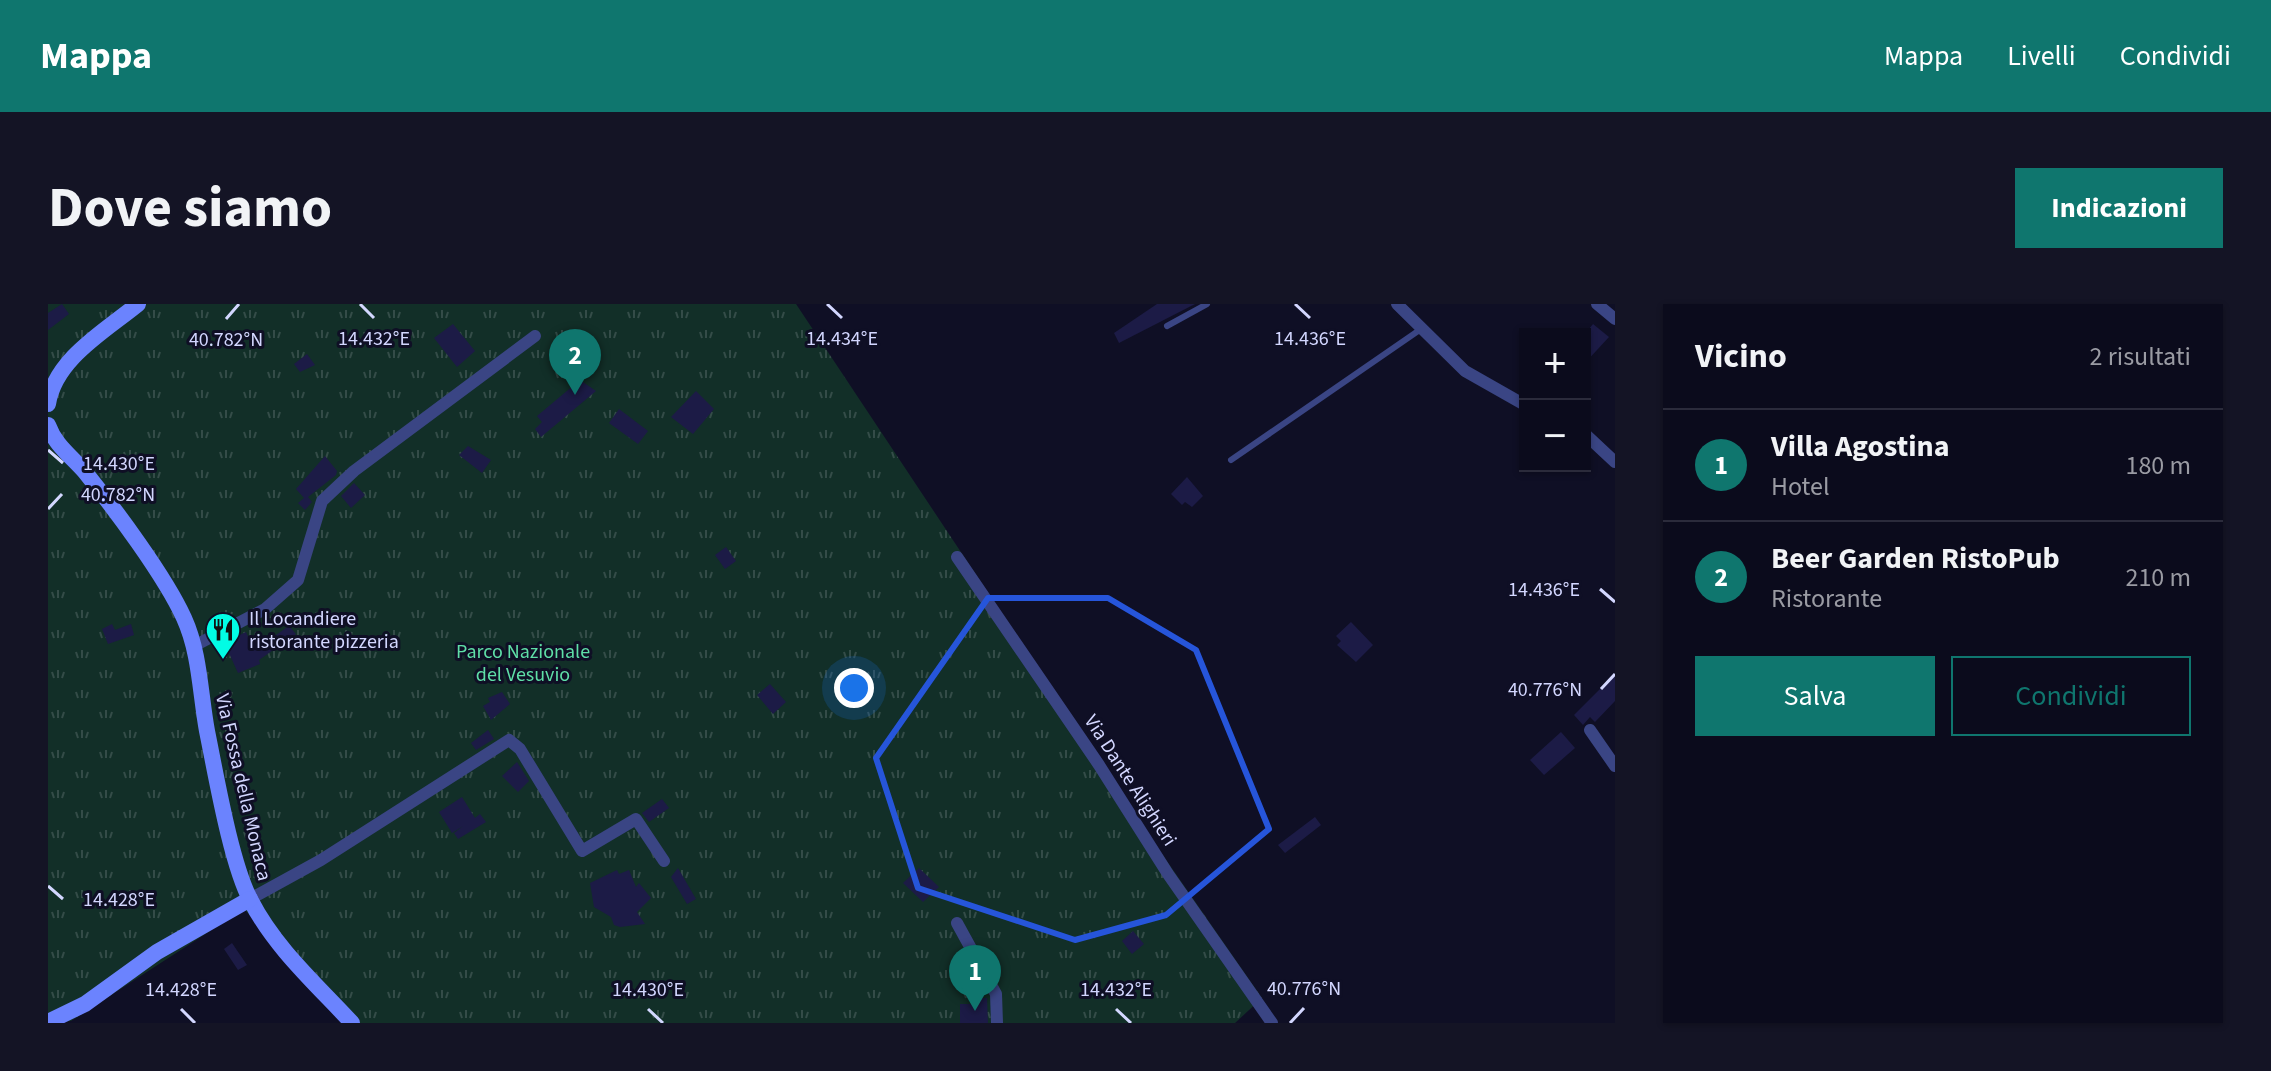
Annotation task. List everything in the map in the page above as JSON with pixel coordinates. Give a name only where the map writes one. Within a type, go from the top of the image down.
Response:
[{"type":"street","points":[[48,404],[49,386],[69,361],[138,304]]},
{"type":"street","points":[[1397,304],[1465,371],[1519,402]]},
{"type":"street","points":[[1597,304],[1615,319]]},
{"type":"street","points":[[194,646],[265,609],[298,580],[322,501],[354,471],[535,336]]},
{"type":"street","name":"Via Fossa della Monaca","points":[[48,425],[52,438],[84,471],[184,617],[194,646],[207,731],[250,899],[275,939],[352,1023]]},
{"type":"street","points":[[1591,440],[1615,462]]},
{"type":"street","name":"Via Dante Alighieri","points":[[957,557],[1099,765],[1168,874],[1272,1023]]},
{"type":"street","points":[[1590,730],[1615,766]]},
{"type":"street","points":[[48,1022],[85,1004],[157,952],[321,860],[509,740],[520,749],[582,851],[636,819],[664,861]]},
{"type":"street","points":[[957,923],[996,994],[997,1023]]},
{"type":"lane","points":[[1167,326],[1207,304]]},
{"type":"lane","points":[[1231,460],[1421,329]]},
{"type":"highlighted area","points":[[988,598],[1108,598],[1196,650],[1269,829],[1166,915],[1075,940],[918,888],[876,758]]},
{"type":"green space","name":"Parco Nazionale del Vesuvio","points":[[48,304],[796,304],[1153,841],[1262,998],[1235,1023],[347,1023],[244,909],[71,1021],[48,1023]]},
{"type":"building","points":[[62,304],[69,314],[48,330],[48,313]]},
{"type":"building","points":[[1157,304],[1195,304],[1119,343],[1114,333]]},
{"type":"building","points":[[453,324],[475,351],[457,367],[434,338]]},
{"type":"building","points":[[1593,324],[1609,337],[1591,356],[1591,328]]},
{"type":"building","points":[[307,354],[315,365],[300,372],[294,364]]},
{"type":"building","points":[[580,380],[596,391],[541,437],[535,429],[542,422],[537,416]]},
{"type":"building","points":[[696,391],[714,409],[693,434],[671,417]]},
{"type":"building","points":[[619,409],[648,431],[638,444],[609,423]]},
{"type":"building","points":[[468,446],[491,460],[482,473],[459,455]]},
{"type":"building","points":[[325,456],[337,471],[336,475],[308,497],[312,502],[305,510],[298,503],[304,498],[296,489]]},
{"type":"building","points":[[1187,477],[1203,496],[1192,507],[1185,502],[1182,505],[1171,494]]},
{"type":"building","points":[[354,483],[365,495],[351,508],[341,496]]},
{"type":"building","points":[[726,547],[736,561],[725,569],[715,555]]},
{"type":"building","points":[[1351,622],[1373,645],[1356,662],[1337,645],[1341,641],[1336,636]]},
{"type":"building","points":[[112,624],[115,630],[131,624],[134,635],[108,644],[102,629]]},
{"type":"building","points":[[289,626],[296,634],[259,660],[260,664],[238,673],[224,642],[246,632],[254,650]]},
{"type":"building","points":[[1615,674],[1615,701],[1595,722],[1590,717],[1583,725],[1574,715]]},
{"type":"building","points":[[770,684],[786,702],[773,714],[757,695]]},
{"type":"building","points":[[502,692],[510,704],[491,720],[483,706],[490,702],[488,698]]},
{"type":"building","points":[[488,730],[494,739],[476,750],[471,743]]},
{"type":"building","points":[[1561,732],[1575,748],[1544,775],[1530,760]]},
{"type":"building","points":[[517,762],[529,781],[518,792],[502,776]]},
{"type":"building","points":[[462,797],[475,818],[480,814],[486,822],[458,839],[454,833],[463,826],[452,833],[439,812]]},
{"type":"building","points":[[662,799],[669,808],[649,822],[642,813]]},
{"type":"building","points":[[1315,817],[1321,825],[1285,853],[1278,845]]},
{"type":"building","points":[[678,868],[696,899],[687,904],[671,877]]},
{"type":"building","points":[[919,868],[939,887],[923,902],[903,883]]},
{"type":"building","points":[[617,870],[619,874],[629,870],[636,887],[639,883],[651,898],[637,912],[645,924],[614,925],[611,917],[594,907],[590,883]]},
{"type":"building","points":[[1133,931],[1144,944],[1132,954],[1122,941]]},
{"type":"building","points":[[232,943],[247,965],[238,970],[224,949]]},
{"type":"building","points":[[974,998],[987,998],[988,1023],[960,1023],[960,1004],[976,1004]]},
{"type":"place","name":"Beer Garden RistoPub","points":[[575,395]]},
{"type":"place","name":"Il Locandiere ristorante pizzeria","points":[[223,661]]},
{"type":"place","name":"Villa Agostina","points":[[975,1011]]}]
